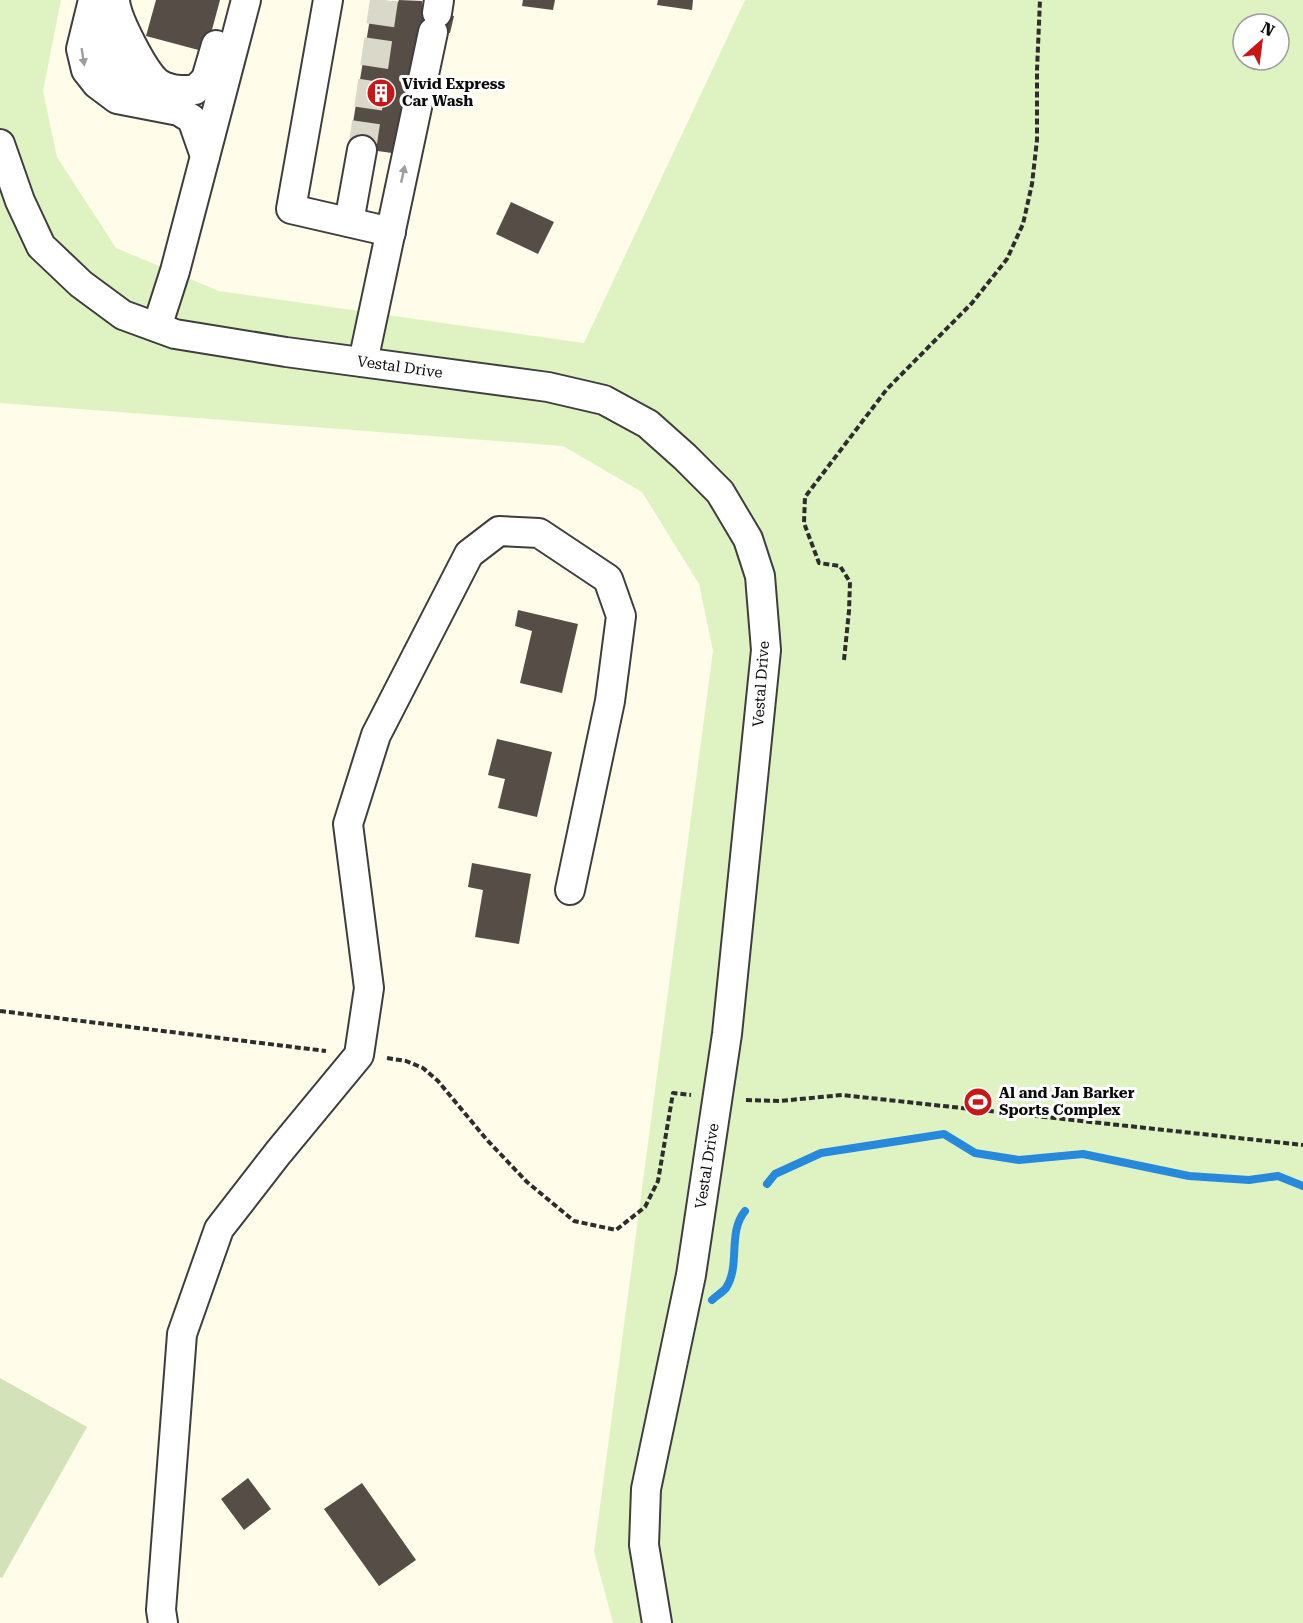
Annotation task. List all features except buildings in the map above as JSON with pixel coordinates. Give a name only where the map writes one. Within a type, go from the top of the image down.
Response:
[{"type":"street","points":[[93,0],[81,49],[86,70],[97,84],[117,99],[179,111],[192,119],[205,156]]},
{"type":"street","points":[[110,0],[102,27],[108,59],[123,76],[150,86],[195,90],[206,79],[227,0]]},
{"type":"street","points":[[115,0],[119,21],[142,61],[157,82],[172,89]]},
{"type":"street","points":[[157,327],[175,271],[246,0]]},
{"type":"street","points":[[328,0],[291,209],[391,232]]},
{"type":"street","points":[[363,362],[436,15]]},
{"type":"street","name":"Vestal Drive","points":[[0,144],[20,201],[41,246],[81,284],[123,315],[175,334],[548,387],[604,400],[648,424],[685,457],[720,492],[748,539],[760,576],[766,650],[727,1034],[691,1275],[646,1489],[644,1545],[657,1623]]},
{"type":"street","points":[[349,222],[362,150]]},
{"type":"street","points":[[163,1623],[161,1610],[182,1334],[219,1229],[359,1055],[369,988],[348,824],[376,735],[469,554],[499,531],[539,533],[608,579],[621,616],[610,701],[570,890]]},
{"type":"path","points":[[844,660],[850,582],[840,566],[819,563],[804,524],[805,497],[887,388],[972,303],[1007,259],[1023,224],[1032,184],[1037,140],[1040,0]]},
{"type":"path","points":[[0,1011],[406,1060],[423,1068],[438,1081],[487,1140],[535,1188],[574,1221],[616,1230],[645,1207],[658,1181],[673,1093],[780,1101],[842,1095],[1303,1145]]},
{"type":"green space","name":"Al and Jan Barker Sports Complex","points":[[0,0],[61,0],[43,91],[57,157],[116,248],[219,291],[584,343],[745,0],[1303,0],[1303,1623],[613,1623],[594,1552],[713,651],[699,584],[642,492],[563,446],[0,403]]},
{"type":"green space","points":[[0,1378],[87,1427],[2,1578],[0,1577]]},
{"type":"waterway","points":[[767,1184],[775,1174],[821,1153],[944,1134],[975,1153],[1019,1160],[1083,1154],[1189,1176],[1249,1180],[1278,1176],[1303,1186]]},
{"type":"waterway","points":[[712,1300],[725,1289],[730,1279],[737,1229],[745,1211]]},
{"type":"tunnel","points":[[362,150],[384,0]]},
{"type":"place","name":"Vivid Express Car Wash","points":[[381,93]]},
{"type":"place","name":"Al and Jan Barker Sports Complex","points":[[978,1102]]}]
